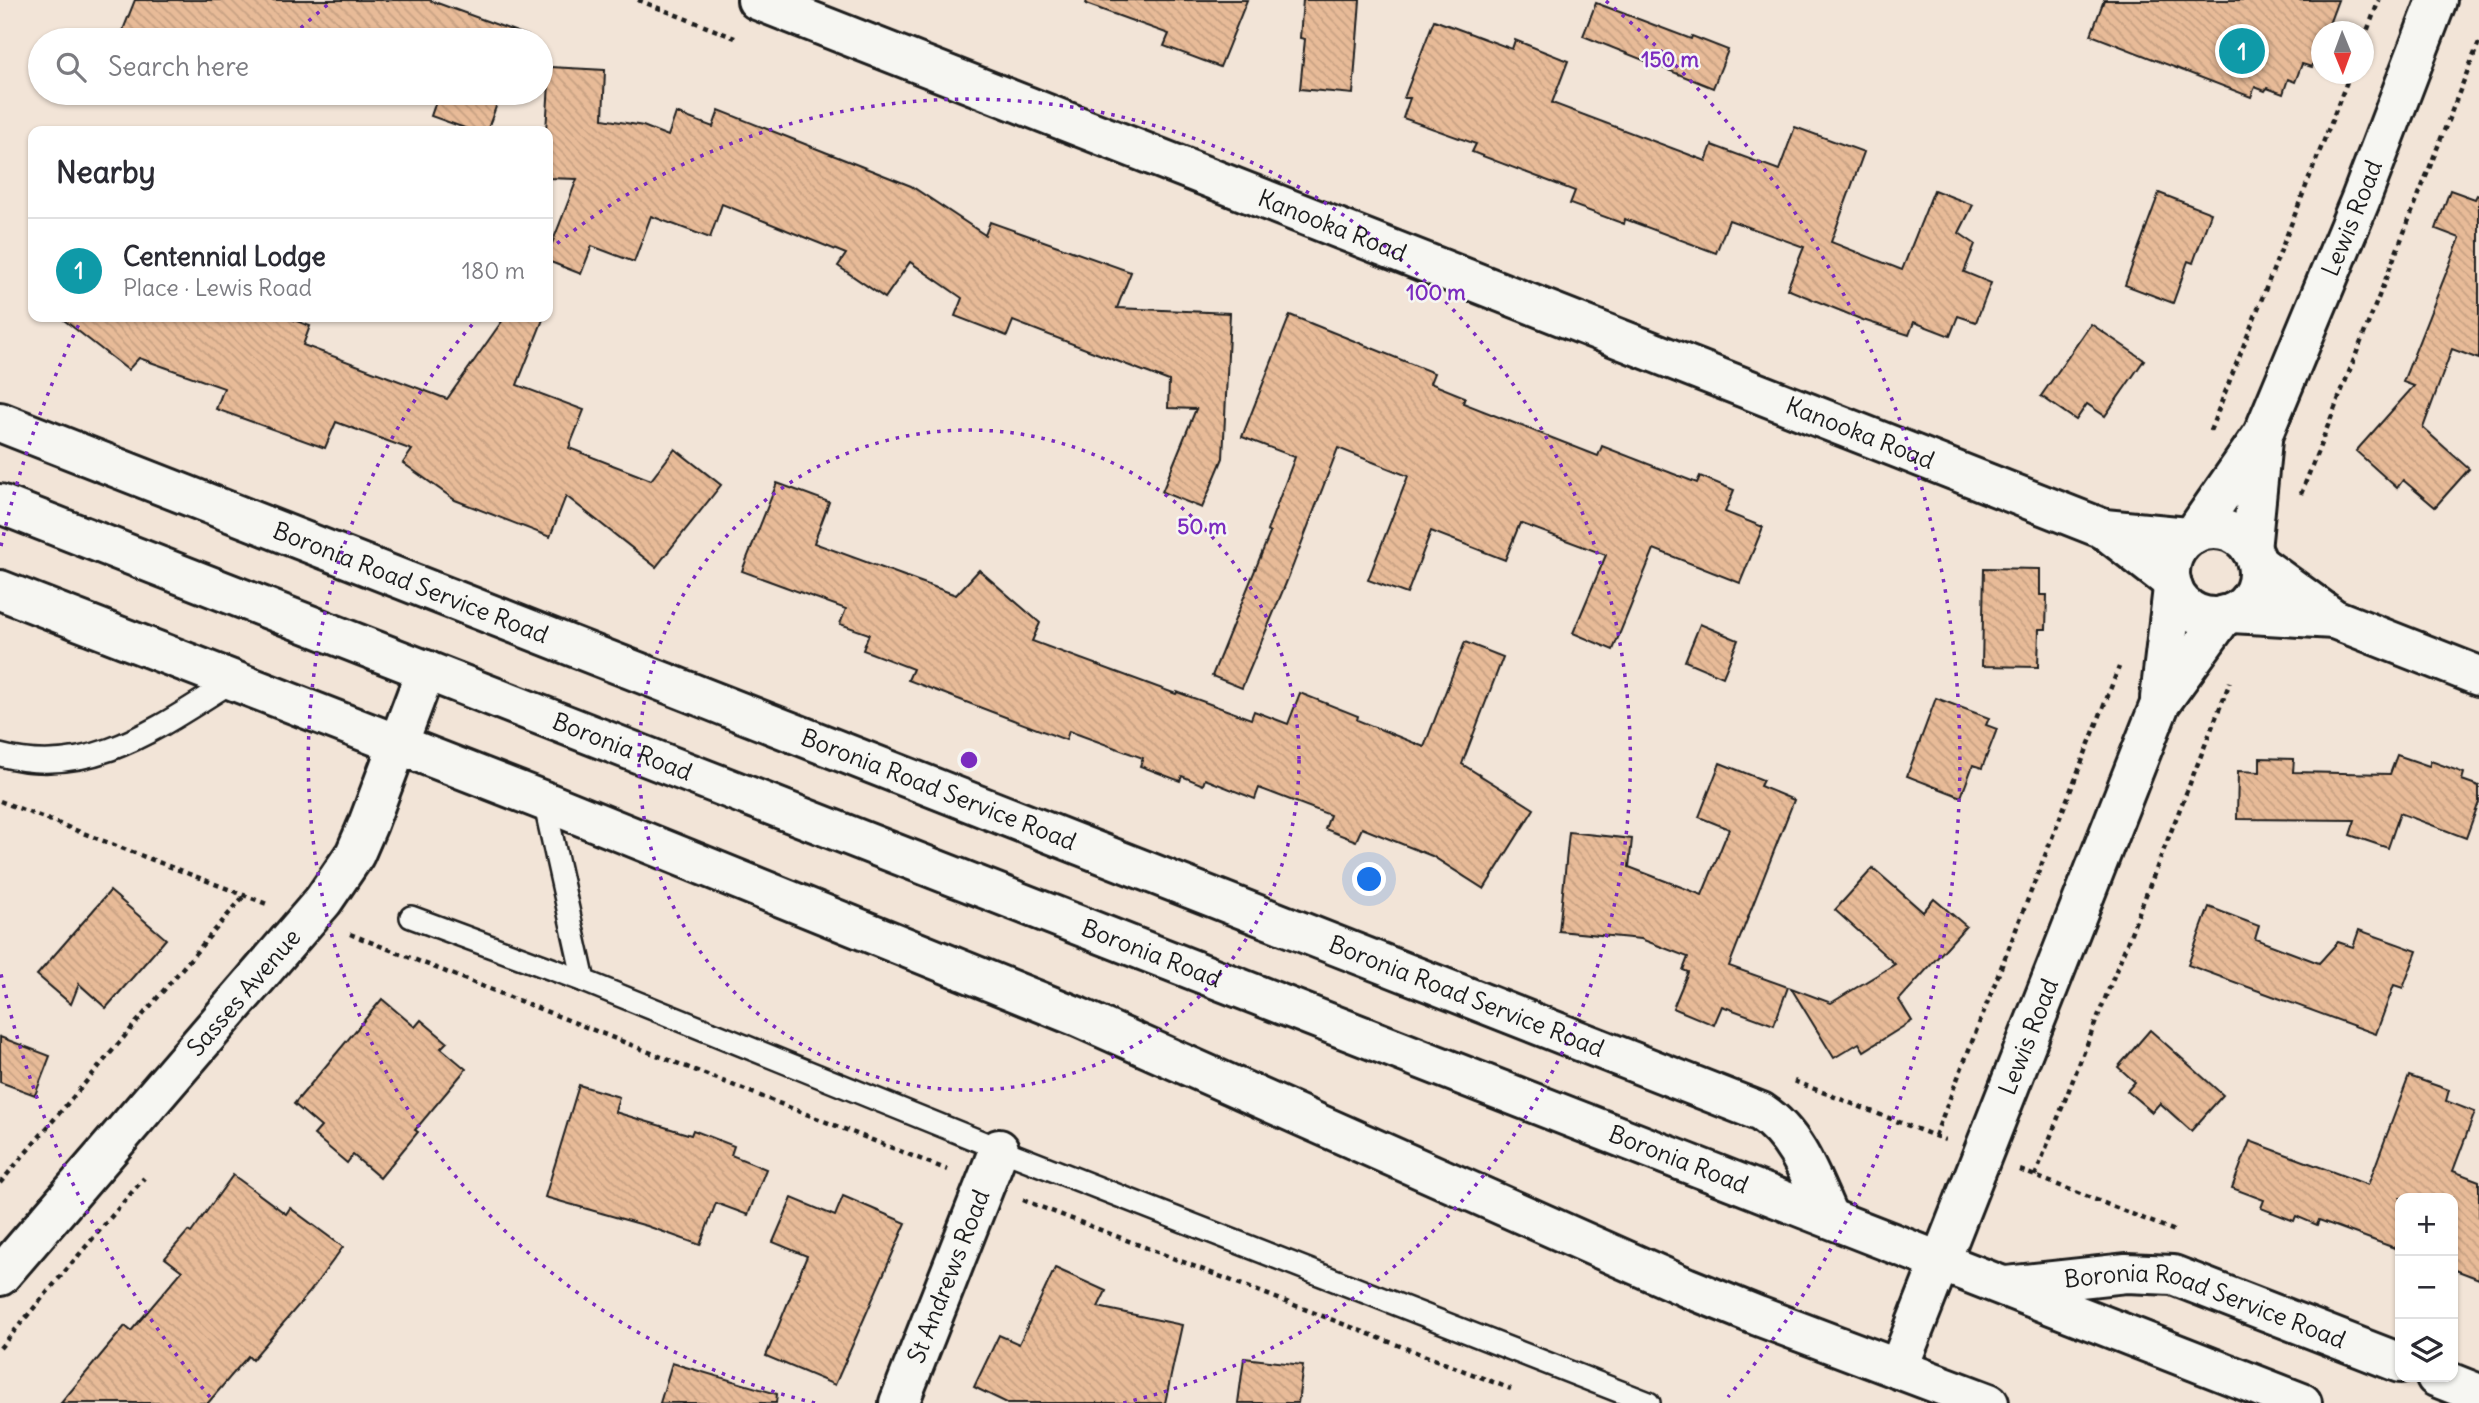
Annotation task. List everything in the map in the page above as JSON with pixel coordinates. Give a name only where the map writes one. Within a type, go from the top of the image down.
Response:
[{"type":"street","name":"Kanooka Road","points":[[757,0],[2104,529],[2191,536]]},
{"type":"street","name":"Lewis Road","points":[[2191,536],[2263,434],[2360,201],[2437,0]]},
{"type":"street","name":"Boronia Road Service Road","points":[[0,422],[1761,1112],[1784,1130],[1793,1143],[1828,1216]]},
{"type":"street","name":"Lewis Road","points":[[2254,556],[2263,434]]},
{"type":"street","name":"Boronia Road","points":[[0,504],[2302,1403]]},
{"type":"street","name":"Kanooka Road","points":[[2104,529],[2172,585]]},
{"type":"street","points":[[2334,619],[2228,614],[2208,616],[2193,611],[2181,602],[2172,585],[2170,571],[2173,558],[2179,546],[2191,536],[2208,529],[2223,530],[2236,535],[2254,556],[2334,619],[2479,676]]},
{"type":"street","points":[[2228,614],[2242,607],[2256,587],[2254,556]]},
{"type":"street","name":"Lewis Road","points":[[2160,704],[2172,585]]},
{"type":"street","points":[[0,590],[544,801],[1078,1017],[1686,1287],[1989,1403]]},
{"type":"street","name":"Lewis Road","points":[[1898,1369],[2160,704],[2228,614]]},
{"type":"street","name":"Sasses Avenue","points":[[0,1276],[323,901],[355,854],[426,670]]},
{"type":"street","name":"St Andrews Road","points":[[900,1403],[999,1149]]},
{"type":"street","name":"Boronia Road Service Road","points":[[2006,1286],[2126,1273],[2173,1275],[2395,1361]]},
{"type":"street","points":[[2449,1382],[2479,1394]]},
{"type":"lane","points":[[0,755],[39,761],[72,760],[104,753],[134,741],[233,681]]},
{"type":"lane","points":[[544,801],[584,981]]},
{"type":"lane","points":[[411,917],[584,981],[999,1149],[1649,1403]]},
{"type":"path","points":[[2371,21],[2379,0]]},
{"type":"path","points":[[2300,499],[2479,42]]},
{"type":"path","points":[[2209,434],[2346,84]]},
{"type":"path","points":[[1935,1136],[2119,665]]},
{"type":"path","points":[[2019,1170],[2035,1176],[2231,681]]},
{"type":"path","points":[[0,801],[271,906]]},
{"type":"path","points":[[0,1183],[243,897]]},
{"type":"path","points":[[351,935],[944,1168]]},
{"type":"path","points":[[1024,1200],[1522,1393]]},
{"type":"building","points":[[135,0],[429,0],[506,28],[124,28]]},
{"type":"building","points":[[1087,0],[1247,0],[1220,67],[1164,46],[1169,34],[1086,4]]},
{"type":"building","points":[[1303,0],[1360,0],[1353,94],[1300,89],[1305,39],[1300,38]]},
{"type":"building","points":[[2104,0],[2338,0],[2330,21],[2311,21],[2311,67],[2302,64],[2295,82],[2288,79],[2283,94],[2255,87],[2251,97],[2091,35]]},
{"type":"building","points":[[1596,3],[1728,50],[1713,88],[1583,36]]},
{"type":"building","points":[[1434,20],[1512,49],[1515,40],[1568,61],[1552,103],[1706,161],[1712,145],[1779,170],[1795,127],[1864,152],[1831,242],[1902,270],[1934,190],[1973,205],[1959,233],[1975,244],[1964,272],[1991,283],[1976,322],[1958,316],[1950,336],[1914,322],[1909,335],[1863,320],[1787,289],[1804,247],[1729,220],[1716,253],[1625,219],[1624,224],[1570,204],[1575,191],[1472,152],[1476,144],[1403,118],[1410,98],[1404,98]]},
{"type":"building","points":[[553,67],[605,70],[603,119],[643,126],[668,136],[676,113],[713,127],[719,110],[911,186],[985,235],[990,222],[1131,272],[1117,308],[1230,313],[1223,458],[1202,508],[1162,492],[1196,409],[1168,408],[1169,381],[1013,321],[1007,336],[955,316],[962,298],[910,262],[885,298],[838,266],[846,254],[722,204],[710,238],[651,216],[634,262],[592,246],[581,274],[553,263],[553,241],[577,179],[553,178],[553,126],[546,126],[548,105],[553,105]]},
{"type":"building","points":[[435,105],[497,105],[489,126],[459,126],[431,116]]},
{"type":"building","points":[[2450,190],[2475,199],[2479,196],[2479,359],[2452,349],[2423,428],[2469,469],[2435,507],[2403,480],[2397,488],[2356,451],[2414,386],[2403,382],[2460,238],[2436,229]]},
{"type":"building","points":[[2159,193],[2211,213],[2193,263],[2188,261],[2173,303],[2125,285]]},
{"type":"building","points":[[1290,315],[1434,373],[1430,383],[1465,397],[1463,403],[1598,456],[1602,446],[1697,483],[1700,476],[1734,490],[1725,512],[1763,527],[1740,583],[1654,549],[1613,650],[1573,633],[1606,555],[1520,523],[1505,560],[1431,531],[1407,594],[1368,580],[1408,476],[1338,448],[1242,688],[1212,676],[1270,533],[1267,531],[1295,457],[1242,437]]},
{"type":"building","points":[[66,322],[299,322],[310,326],[303,345],[447,399],[501,322],[542,322],[517,385],[584,410],[569,448],[651,480],[675,449],[721,485],[656,567],[566,496],[550,537],[455,500],[403,463],[412,450],[336,422],[325,448],[216,409],[224,388],[139,358],[128,370]]},
{"type":"building","points":[[2091,324],[2144,360],[2105,416],[2087,404],[2076,420],[2041,396]]},
{"type":"building","points":[[777,483],[829,502],[814,543],[956,595],[979,570],[1040,623],[1032,641],[1251,719],[1254,711],[1288,724],[1300,693],[1424,747],[1465,642],[1503,657],[1462,764],[1534,809],[1484,889],[1432,856],[1362,828],[1356,841],[1325,829],[1330,815],[1259,788],[1255,799],[1205,779],[1203,785],[1182,776],[1180,781],[1140,766],[1143,758],[1069,731],[1066,740],[908,680],[913,669],[863,650],[869,634],[840,624],[846,609],[742,571]]},
{"type":"building","points":[[1984,568],[2040,569],[2040,595],[2047,595],[2046,629],[2039,629],[2038,667],[1982,666]]},
{"type":"building","points":[[1700,624],[1738,640],[1723,677],[1685,661]]},
{"type":"building","points":[[1936,698],[1989,718],[1986,725],[1997,729],[1982,768],[1973,765],[1961,797],[1907,776]]},
{"type":"building","points":[[2397,755],[2429,766],[2431,761],[2464,773],[2462,780],[2479,786],[2479,802],[2466,838],[2400,813],[2388,848],[2350,835],[2355,820],[2237,819],[2238,771],[2260,772],[2260,758],[2294,759],[2293,772],[2390,774]]},
{"type":"building","points":[[1720,763],[1763,780],[1760,786],[1794,800],[1729,966],[1788,987],[1774,1025],[1722,1006],[1714,1025],[1673,1008],[1688,972],[1683,970],[1688,957],[1641,939],[1559,931],[1569,832],[1632,839],[1629,867],[1702,895],[1729,829],[1699,817]]},
{"type":"building","points":[[1873,868],[1923,912],[1934,899],[1966,926],[1899,1000],[1912,1021],[1864,1051],[1859,1043],[1834,1058],[1791,988],[1831,1003],[1895,964],[1835,910]]},
{"type":"building","points":[[110,891],[166,939],[106,1008],[79,984],[71,1004],[37,975]]},
{"type":"building","points":[[2209,907],[2259,926],[2255,939],[2319,963],[2338,942],[2353,947],[2359,930],[2417,951],[2403,988],[2394,985],[2376,1034],[2188,965]]},
{"type":"building","points":[[382,999],[415,1027],[421,1020],[447,1042],[441,1048],[466,1069],[415,1130],[418,1132],[380,1178],[353,1155],[347,1163],[314,1135],[321,1127],[294,1104]]},
{"type":"building","points":[[2150,1030],[2223,1095],[2191,1131],[2160,1103],[2152,1112],[2127,1091],[2135,1082],[2118,1067]]},
{"type":"building","points":[[0,1037],[50,1056],[35,1095],[0,1082]]},
{"type":"building","points":[[2409,1076],[2449,1090],[2446,1101],[2475,1112],[2453,1171],[2479,1181],[2479,1279],[2458,1271],[2458,1193],[2395,1193],[2395,1248],[2319,1220],[2317,1225],[2296,1216],[2294,1221],[2261,1208],[2264,1200],[2232,1188],[2250,1141],[2368,1185]]},
{"type":"building","points":[[579,1085],[619,1097],[615,1112],[691,1135],[693,1130],[734,1146],[731,1155],[766,1169],[748,1215],[716,1203],[700,1245],[647,1226],[545,1197]]},
{"type":"building","points":[[233,1175],[286,1214],[290,1208],[343,1247],[309,1293],[252,1360],[248,1356],[208,1403],[61,1403],[125,1326],[131,1331],[182,1271],[165,1258],[188,1231],[191,1233]]},
{"type":"building","points":[[843,1196],[906,1223],[835,1385],[766,1356],[807,1256],[773,1242],[792,1198],[835,1216]]},
{"type":"building","points":[[1055,1268],[1106,1291],[1098,1307],[1182,1325],[1165,1403],[1007,1403],[974,1387],[999,1335],[1019,1344]]},
{"type":"building","points":[[1244,1358],[1303,1365],[1298,1403],[1238,1403]]},
{"type":"building","points":[[672,1363],[777,1394],[776,1403],[660,1403]]},
{"type":"place","name":"Centennial Lodge","points":[[2242,51]]}]
